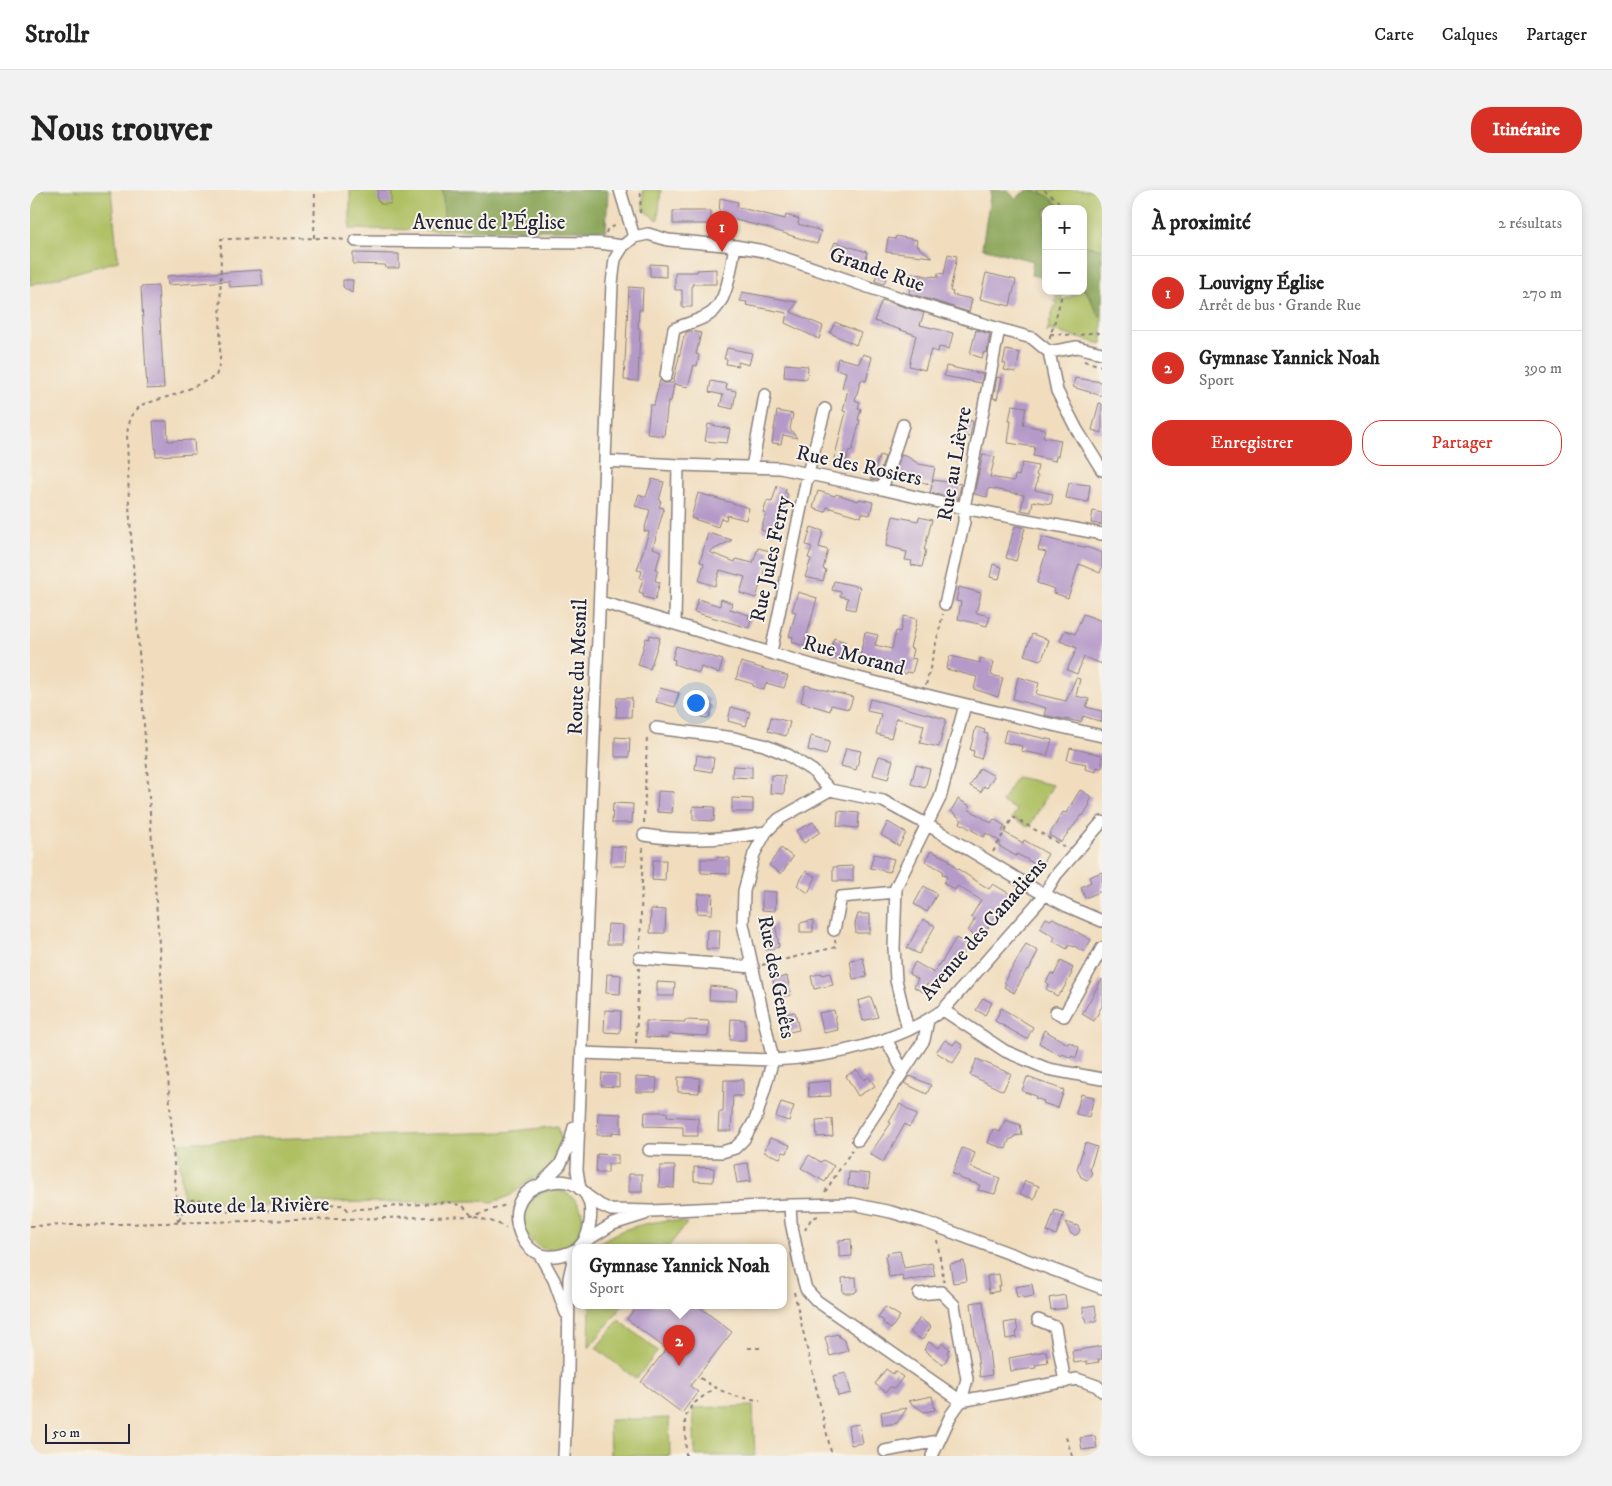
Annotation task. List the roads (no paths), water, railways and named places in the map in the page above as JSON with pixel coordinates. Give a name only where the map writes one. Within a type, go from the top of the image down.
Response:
[{"type":"street","points":[[620,190],[634,237]]},
{"type":"street","name":"Grande Rue","points":[[634,237],[648,234],[668,240],[735,246],[764,251],[900,298],[1032,338],[1049,352]]},
{"type":"street","name":"Route du Mesnil","points":[[583,1192],[577,1170],[612,283],[615,259],[623,246],[634,237]]},
{"type":"street","name":"Avenue de l'Église","points":[[356,241],[599,243],[623,246]]},
{"type":"street","points":[[666,376],[674,329],[710,314],[718,306],[724,296],[735,246]]},
{"type":"street","name":"Rue au Lièvre","points":[[946,604],[964,522],[964,508],[999,329]]},
{"type":"street","points":[[1102,353],[1077,347],[1049,352],[1057,391],[1077,430],[1102,470]]},
{"type":"street","points":[[752,467],[766,395]]},
{"type":"street","name":"Rue Jules Ferry","points":[[771,652],[808,473],[825,409]]},
{"type":"street","points":[[882,489],[903,425]]},
{"type":"street","name":"Rue des Rosiers","points":[[605,461],[780,468],[964,508],[1102,534]]},
{"type":"street","points":[[675,623],[678,465]]},
{"type":"street","name":"Rue Morand","points":[[600,602],[835,672],[965,705],[1102,736]]},
{"type":"street","points":[[908,1030],[896,980],[894,948],[895,892],[940,798],[965,705]]},
{"type":"street","points":[[656,728],[734,738],[764,745],[788,755],[813,771],[830,790],[883,801],[1067,906],[1102,921]]},
{"type":"street","name":"Rue des Genêts","points":[[773,1060],[743,924],[744,891],[754,854],[766,832],[780,819],[830,790]]},
{"type":"street","name":"Avenue des Canadiens","points":[[582,1053],[773,1060],[845,1052],[886,1040],[928,1020],[943,1010],[982,967],[1044,893],[1056,875],[1102,822]]},
{"type":"street","points":[[644,835],[670,839],[699,840],[734,838],[766,832]]},
{"type":"street","points":[[834,930],[841,897],[895,892]]},
{"type":"street","points":[[1056,1012],[1064,1016],[1102,948]]},
{"type":"street","points":[[640,958],[753,967]]},
{"type":"street","points":[[943,1010],[1005,1051],[1048,1069],[1102,1078]]},
{"type":"street","points":[[858,1140],[924,1040],[928,1020]]},
{"type":"street","points":[[886,1040],[903,1071]]},
{"type":"street","points":[[649,1150],[722,1152],[735,1148],[744,1138],[756,1118],[773,1060]]},
{"type":"street","name":"Route du Mesnil","points":[[542,1184],[560,1165],[570,1143],[580,1106]]},
{"type":"street","points":[[569,1322],[554,1280],[540,1255],[526,1245],[519,1234],[516,1220],[520,1201],[531,1189],[559,1180],[572,1182],[600,1205],[611,1210],[790,1208],[853,1204],[925,1222],[1102,1288]]},
{"type":"street","points":[[580,1244],[590,1227],[590,1208],[583,1192]]},
{"type":"street","points":[[790,1208],[798,1261],[806,1290],[816,1301],[961,1401],[1077,1379],[1100,1387]]},
{"type":"street","points":[[584,1244],[612,1224],[651,1211]]},
{"type":"street","points":[[540,1255],[555,1257],[572,1250]]},
{"type":"street","points":[[564,1456],[569,1278],[572,1268]]},
{"type":"street","points":[[919,1294],[941,1292],[954,1305],[967,1379],[961,1401],[938,1441],[932,1456]]},
{"type":"street","points":[[1038,1320],[1055,1327],[1065,1382]]},
{"type":"street","points":[[885,1450],[938,1441]]},
{"type":"place","name":"Louvigny Église","points":[[722,252]]},
{"type":"place","name":"Gymnase Yannick Noah","points":[[679,1366]]}]
